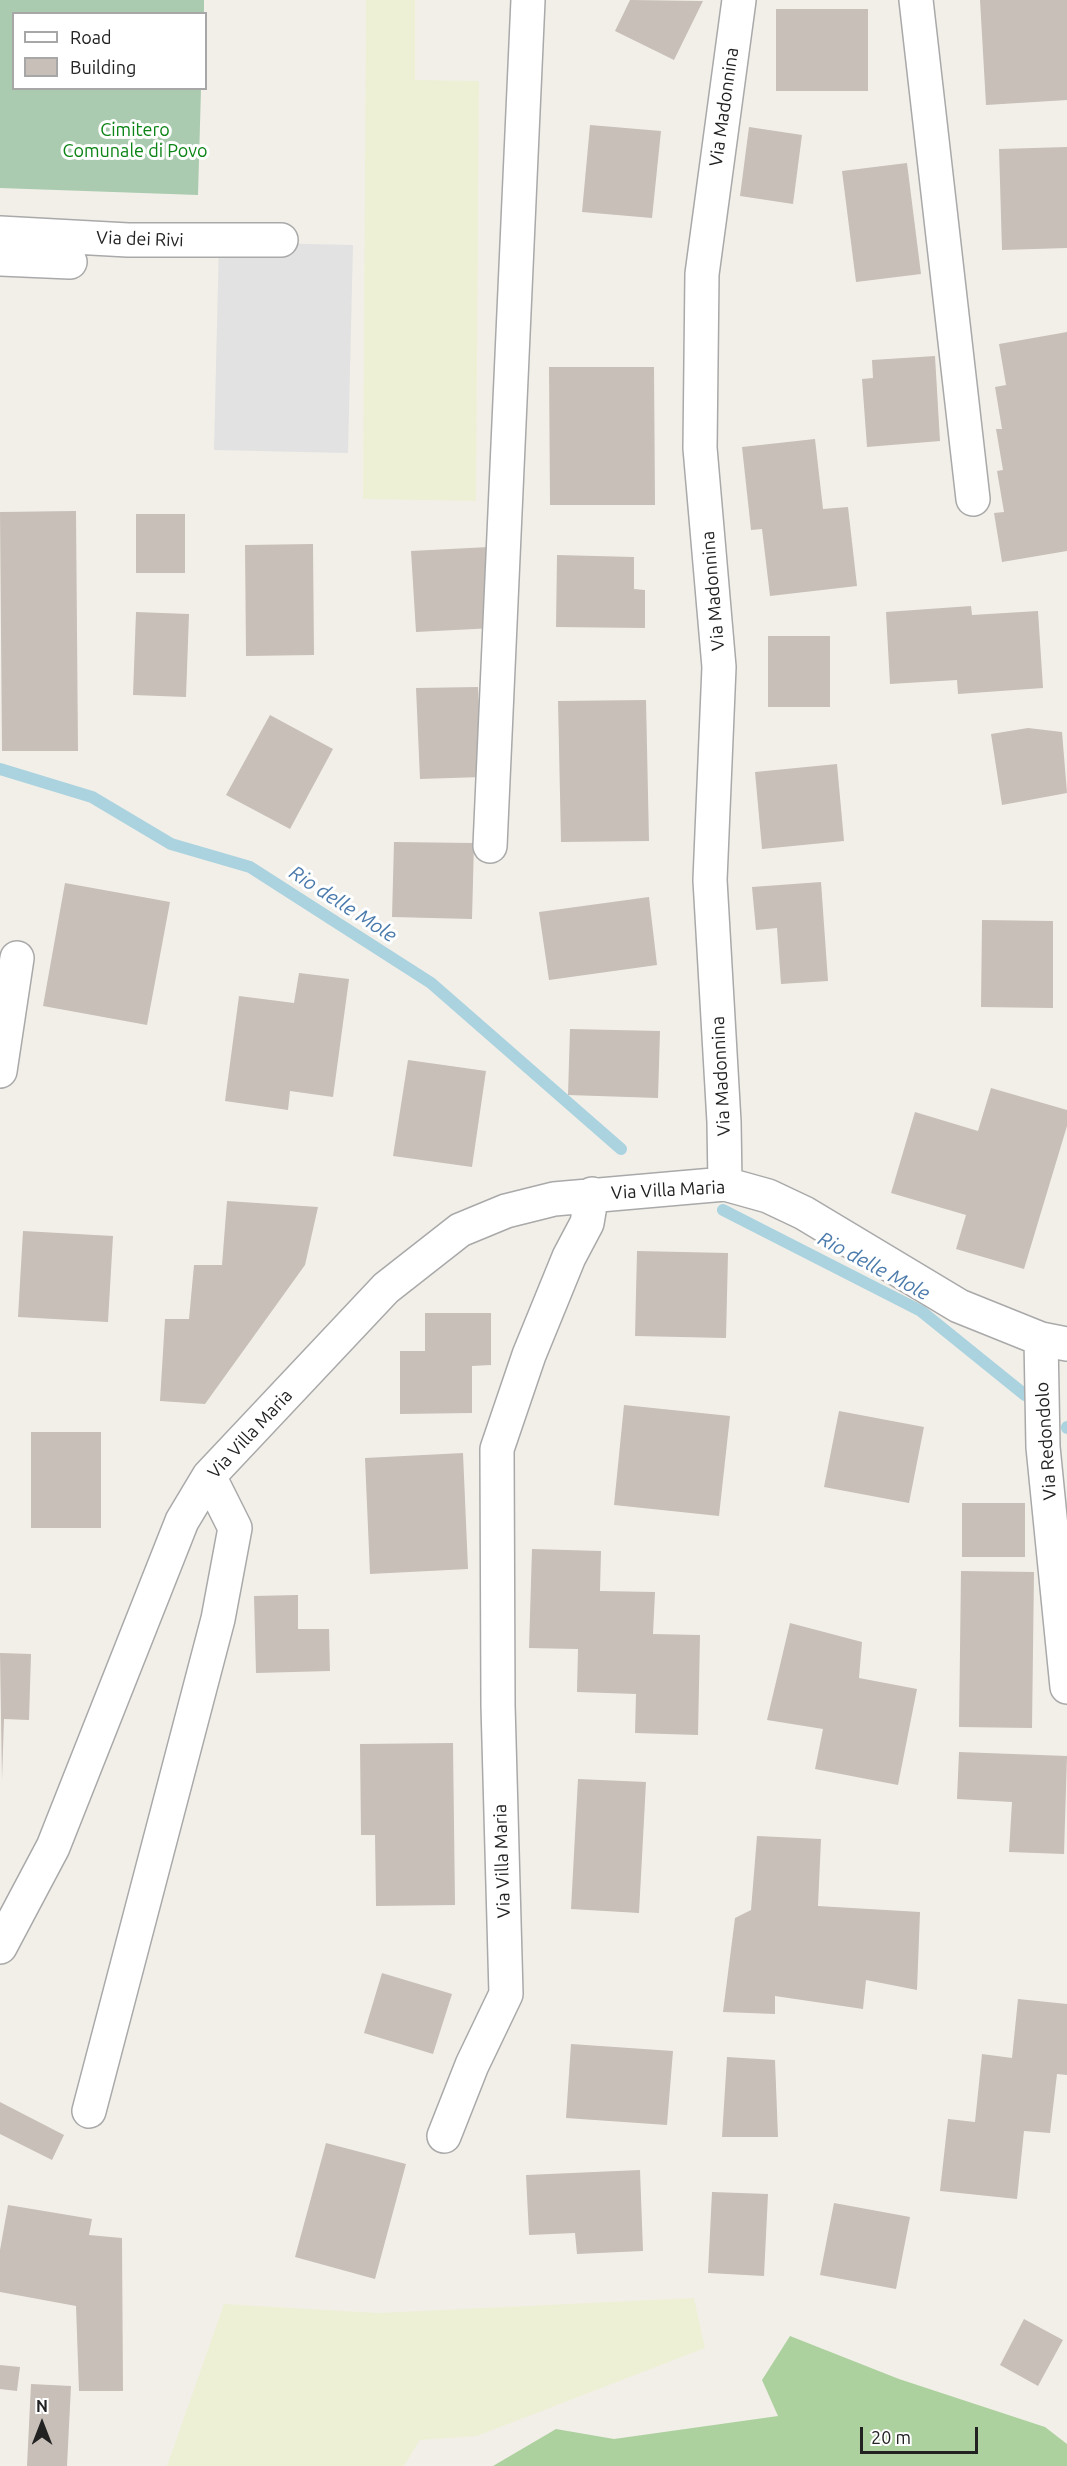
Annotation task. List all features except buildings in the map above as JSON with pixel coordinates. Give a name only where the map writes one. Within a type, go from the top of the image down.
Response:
[{"type":"street","points":[[490,846],[528,0]]},
{"type":"street","name":"Via Madonnina","points":[[725,1184],[724,1122],[710,880],[719,667],[700,448],[702,274],[739,0]]},
{"type":"street","points":[[916,0],[973,499]]},
{"type":"street","name":"Via dei Rivi","points":[[0,233],[128,240],[281,240]]},
{"type":"street","points":[[0,259],[70,262]]},
{"type":"street","points":[[0,1071],[17,958]]},
{"type":"street","name":"Via Villa Maria","points":[[0,1947],[53,1847],[182,1521],[210,1476],[386,1288],[460,1230],[506,1211],[554,1199],[725,1184],[768,1196],[804,1213],[959,1306],[1054,1342]]},
{"type":"street","name":"Via Villa Maria","points":[[444,2136],[506,1994],[498,1716],[497,1449],[529,1355],[569,1257],[587,1223],[592,1194]]},
{"type":"street","name":"Via Redondolo","points":[[1054,1342],[1043,1447],[1067,1687]]},
{"type":"street","points":[[89,2111],[218,1619],[235,1528],[210,1476]]},
{"type":"green space","name":"Cimitero Comunale di Povo","points":[[0,0],[204,0],[204,12],[12,12],[12,90],[201,90],[198,195],[0,188]]},
{"type":"green space","points":[[366,0],[415,0],[415,80],[479,81],[476,501],[363,499]]},
{"type":"green space","points":[[694,2298],[705,2348],[477,2436],[420,2440],[404,2466],[167,2466],[224,2304],[379,2313]]},
{"type":"green space","points":[[790,2336],[899,2379],[1045,2427],[1067,2444],[1067,2466],[493,2466],[556,2429],[614,2439],[778,2416],[762,2380]]},
{"type":"shaded area","points":[[219,242],[353,245],[348,453],[214,450]]},
{"type":"waterway","name":"Rio delle Mole","points":[[0,769],[92,797],[171,844],[250,867],[431,983],[621,1149]]},
{"type":"waterway","name":"Rio delle Mole","points":[[723,1210],[921,1311],[1025,1395]]}]
